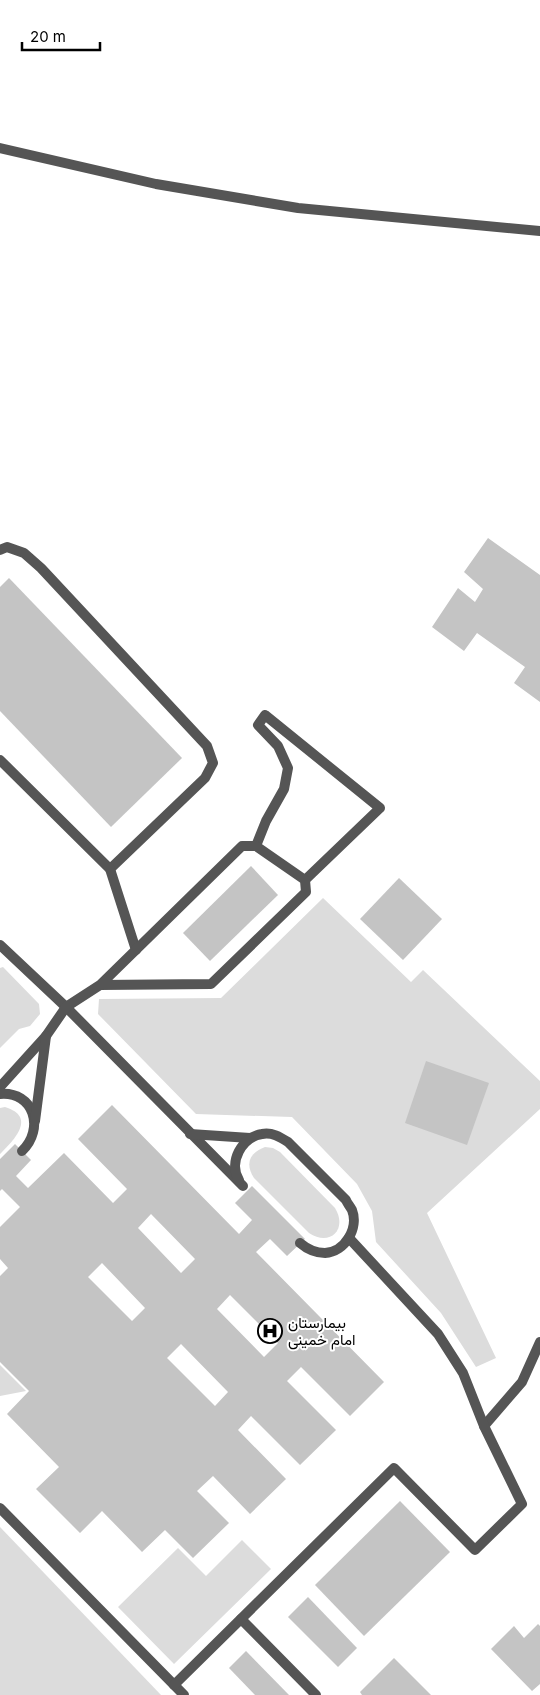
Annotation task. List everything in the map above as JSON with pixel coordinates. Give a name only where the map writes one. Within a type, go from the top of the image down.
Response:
[{"type":"street","points":[[0,148],[156,184],[298,208],[540,231]]},
{"type":"street","points":[[0,550],[7,547],[24,553],[41,568],[207,746],[213,763],[205,778],[110,869]]},
{"type":"street","points":[[100,985],[211,984],[306,892],[306,880],[380,808],[265,715],[258,725],[278,746],[288,768],[284,789],[266,821],[256,846]]},
{"type":"street","points":[[0,760],[110,869],[136,950]]},
{"type":"street","points":[[0,1087],[46,1036],[66,1007],[100,985],[242,846],[256,846],[306,880]]},
{"type":"street","points":[[0,945],[66,1007],[245,1189],[236,1176],[235,1161],[240,1148],[250,1138],[263,1133],[277,1135],[288,1142],[346,1200],[352,1211],[354,1225],[349,1238],[339,1248],[325,1253],[311,1251],[300,1243]]},
{"type":"street","points":[[22,1151],[33,1136],[46,1036]]},
{"type":"street","points":[[0,1094],[7,1093],[20,1098],[30,1108],[35,1121]]},
{"type":"street","points":[[190,1134],[250,1138]]},
{"type":"street","points":[[174,1685],[394,1468],[475,1550],[522,1504],[484,1426],[463,1373],[438,1334],[349,1238]]},
{"type":"street","points":[[484,1426],[522,1382],[540,1342]]},
{"type":"street","points":[[0,1508],[184,1695]]},
{"type":"street","points":[[241,1619],[316,1695]]},
{"type":"shaded area","points":[[323,898],[411,982],[423,970],[540,1081],[540,1109],[427,1213],[496,1358],[476,1367],[441,1313],[376,1242],[372,1211],[357,1184],[292,1117],[196,1114],[98,1014],[99,999],[221,998]]},
{"type":"shaded area","points":[[3,967],[39,1004],[40,1014],[30,1026],[19,1029],[0,1048],[0,968]]},
{"type":"shaded area","points":[[5,1107],[15,1111],[20,1117],[21,1123],[16,1136],[0,1154],[0,1108]]},
{"type":"shaded area","points":[[265,1147],[273,1148],[280,1152],[335,1208],[339,1223],[335,1234],[324,1238],[309,1233],[254,1178],[249,1164],[250,1160],[255,1152]]},
{"type":"shaded area","points":[[0,1365],[26,1391],[0,1396]]},
{"type":"shaded area","points":[[0,1527],[161,1695],[0,1695]]},
{"type":"shaded area","points":[[242,1540],[271,1569],[174,1664],[118,1607],[178,1548],[206,1576]]},
{"type":"building","points":[[488,538],[540,575],[540,702],[514,683],[525,667],[477,633],[464,651],[432,627],[458,588],[475,602],[483,589],[464,572]]},
{"type":"building","points":[[9,578],[182,758],[111,827],[0,711],[0,587]]},
{"type":"building","points":[[251,866],[278,895],[210,961],[183,933]]},
{"type":"building","points":[[399,878],[442,919],[403,960],[360,919]]},
{"type":"building","points":[[426,1061],[489,1083],[467,1145],[405,1123]]},
{"type":"building","points":[[112,1105],[239,1234],[252,1220],[235,1203],[252,1186],[305,1239],[287,1256],[270,1239],[256,1252],[384,1382],[350,1416],[301,1367],[287,1381],[336,1430],[300,1465],[251,1416],[238,1430],[286,1479],[250,1514],[213,1476],[197,1491],[229,1523],[193,1558],[165,1530],[142,1552],[102,1511],[80,1533],[36,1489],[59,1467],[7,1414],[29,1391],[0,1362],[0,1276],[8,1268],[0,1259],[0,1227],[20,1207],[2,1189],[0,1191],[0,1159],[15,1144],[31,1160],[16,1176],[28,1188],[64,1153],[113,1203],[127,1189],[78,1139]],"holes":[[[151,1214],[195,1259],[181,1273],[138,1228]],[[102,1263],[145,1308],[132,1321],[88,1277]],[[230,1295],[278,1343],[264,1357],[217,1309]],[[181,1344],[228,1392],[215,1406],[167,1358]]]},
{"type":"building","points":[[400,1501],[450,1552],[364,1636],[315,1585]]},
{"type":"building","points":[[308,1597],[357,1648],[338,1667],[288,1617]]},
{"type":"building","points":[[538,1624],[540,1626],[540,1684],[532,1691],[491,1649],[514,1626],[524,1638]]},
{"type":"building","points":[[246,1651],[289,1695],[255,1695],[229,1668]]},
{"type":"building","points":[[394,1658],[431,1695],[362,1695],[360,1692]]},
{"type":"place","name":"بیمارستان امام خمینی","points":[[270,1331]]}]
